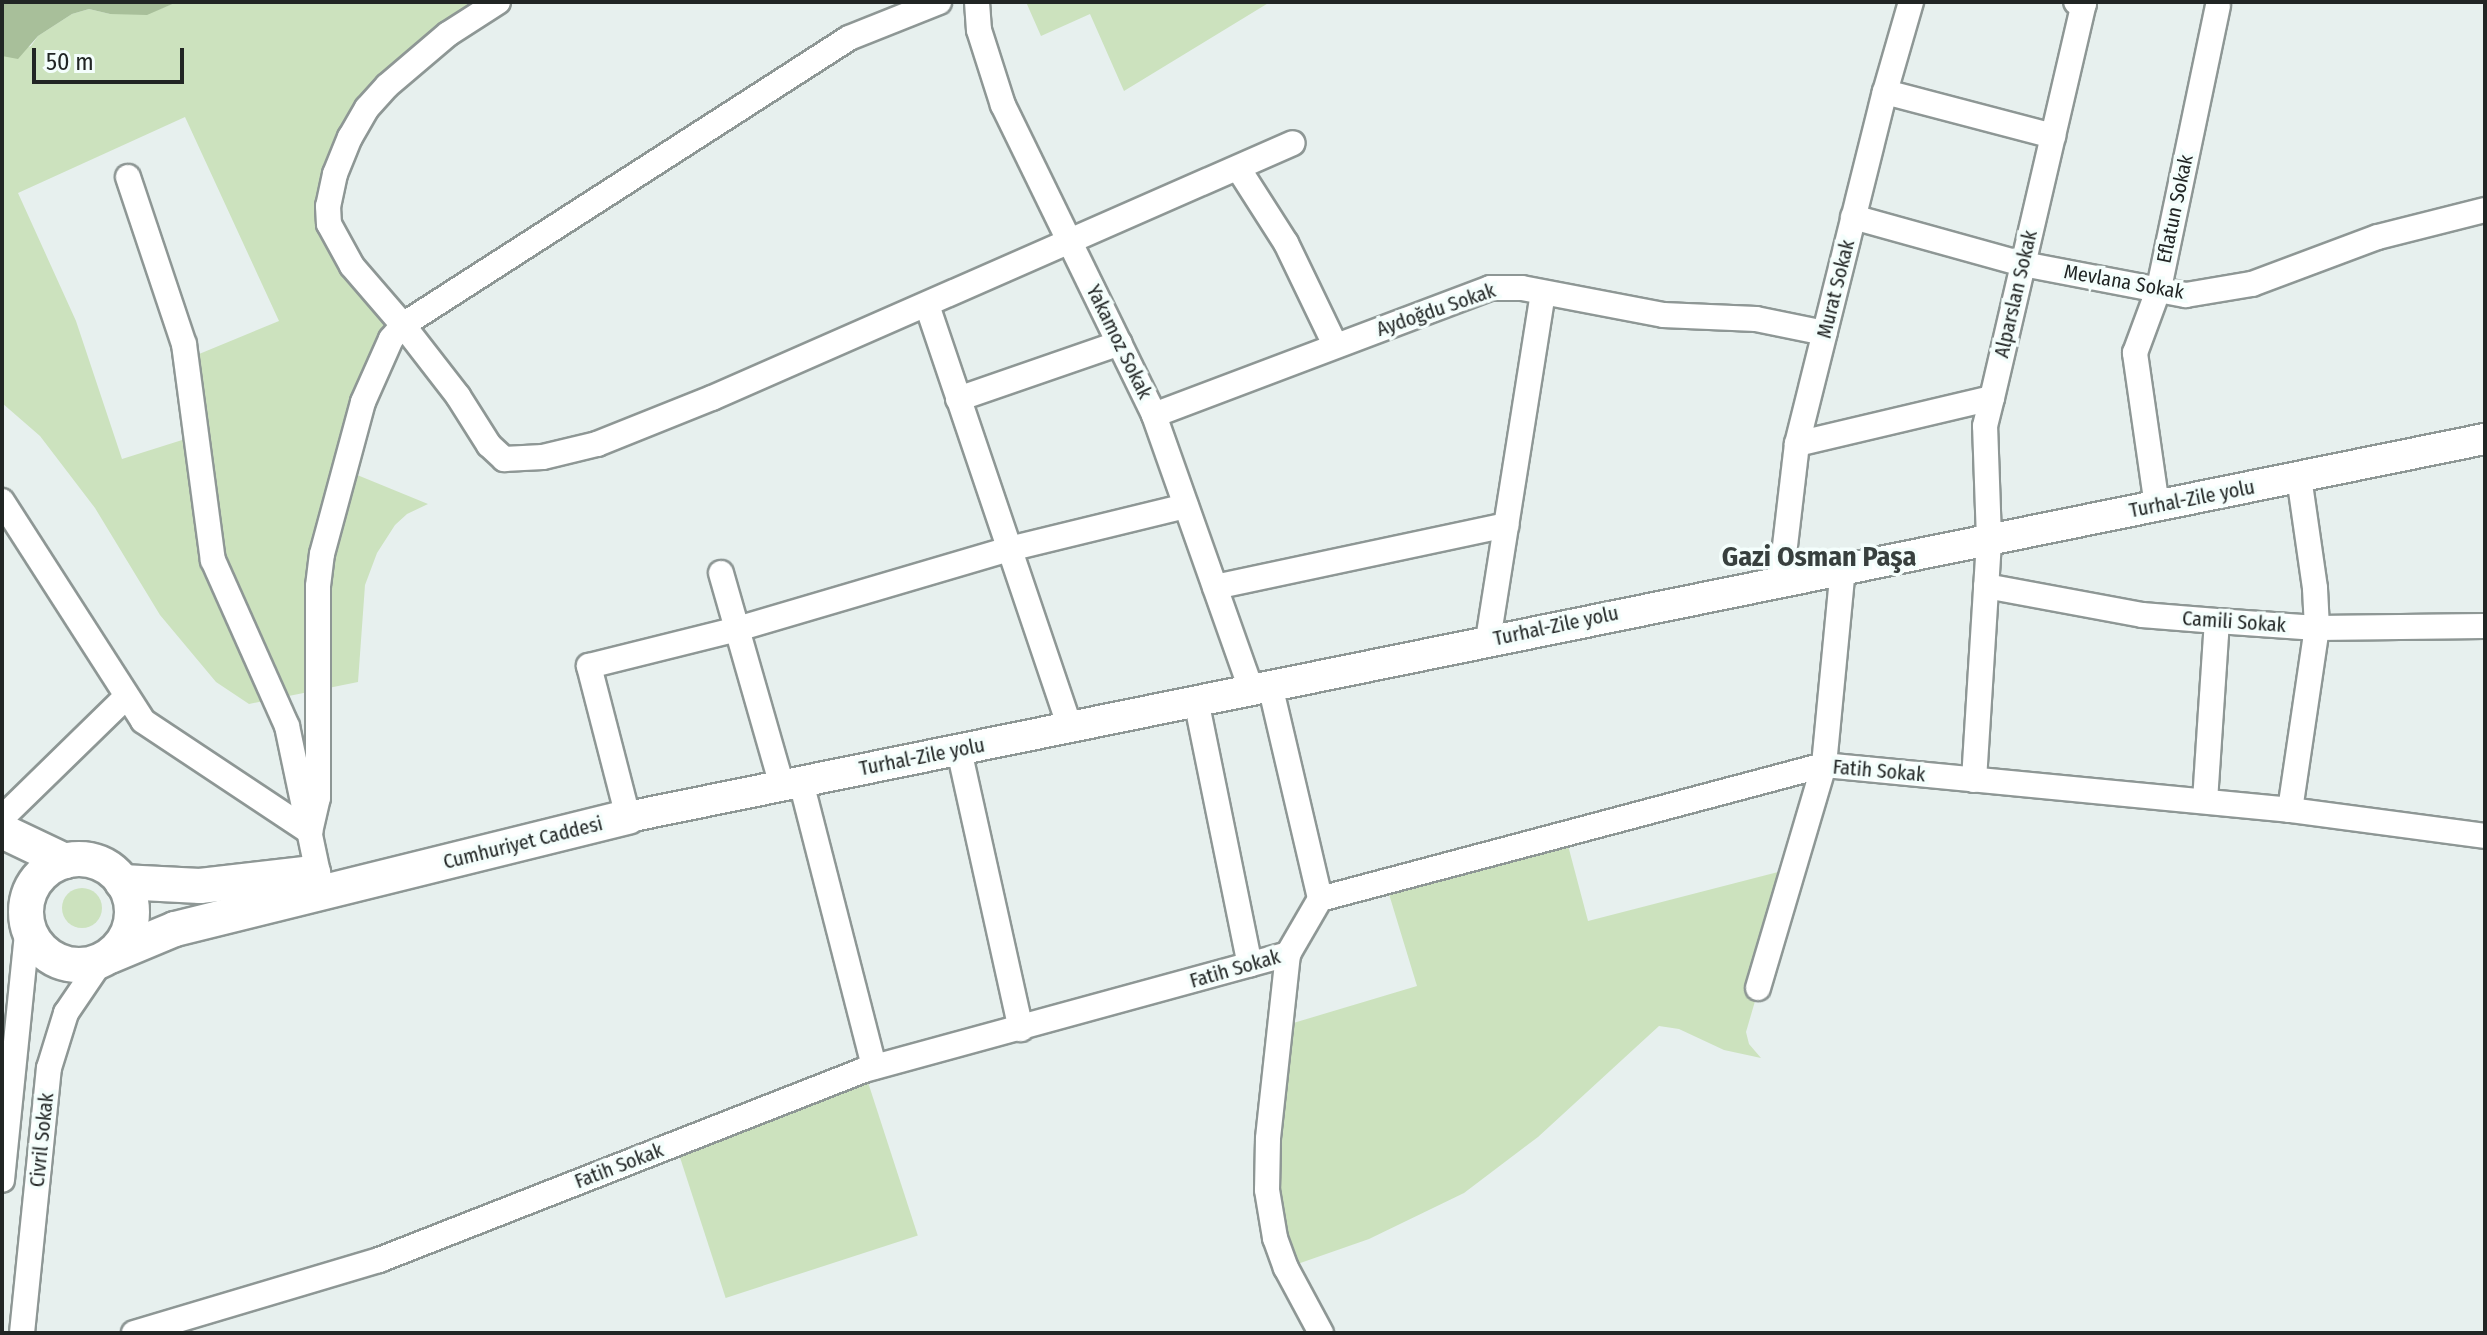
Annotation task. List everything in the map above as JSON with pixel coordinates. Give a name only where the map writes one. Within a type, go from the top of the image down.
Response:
[{"type":"highway","name":"Cumhuriyet Caddesi","points":[[2,831],[65,861],[92,861],[109,869],[122,882],[200,886],[269,881],[628,817]]},
{"type":"highway","name":"Cumhuriyet Caddesi","points":[[2,883],[27,917],[36,943],[57,960],[84,965],[175,929],[628,817]]},
{"type":"highway","points":[[27,917],[35,882],[49,869],[65,861]]},
{"type":"highway","points":[[106,958],[122,942],[130,926],[132,908],[122,882]]},
{"type":"main road","name":"Turhal-Zile yolu","points":[[628,817],[2485,439]]},
{"type":"street","points":[[498,2],[448,34],[387,86],[350,137],[335,174],[328,206],[334,235],[352,266],[403,325],[458,396],[489,445],[504,459],[543,457],[597,444],[927,305],[1293,143]]},
{"type":"street","points":[[310,832],[318,798],[318,586],[322,554],[367,390],[391,339],[403,325],[849,38],[939,2]]},
{"type":"street","name":"Yakamoz Sokak","points":[[977,2],[979,30],[1003,105],[1154,415],[1215,587],[1260,687],[1320,899]]},
{"type":"street","name":"Murat Sokak","points":[[1781,580],[1797,444],[1885,92],[1911,2]]},
{"type":"street","name":"Alparslan Sokak","points":[[1974,780],[1989,539],[1984,456],[1992,398],[2084,4],[2076,2]]},
{"type":"street","name":"Eflatun Sokak","points":[[2157,506],[2135,353],[2159,288],[2218,6]]},
{"type":"street","points":[[1885,92],[2053,136]]},
{"type":"street","points":[[1238,168],[1286,243],[1335,345]]},
{"type":"street","points":[[128,177],[184,344],[213,560],[287,726],[318,873]]},
{"type":"street","name":"Mevlana Sokak","points":[[1853,217],[2023,264],[2186,295],[2230,290],[2378,237],[2485,210]]},
{"type":"street","name":"Aydoğdu Sokak","points":[[1154,415],[1490,288],[1543,293],[1663,315],[1756,319],[1825,333]]},
{"type":"street","points":[[1488,640],[1543,293]]},
{"type":"street","points":[[927,305],[1070,727]]},
{"type":"street","points":[[958,399],[1120,343]]},
{"type":"street","points":[[1797,444],[1992,398]]},
{"type":"street","points":[[2290,810],[2317,628],[2315,588],[2299,477]]},
{"type":"street","points":[[2,501],[125,698],[150,728],[310,832]]},
{"type":"street","points":[[628,817],[589,666],[737,629],[1009,549],[1186,506]]},
{"type":"street","points":[[1215,587],[1506,525]]},
{"type":"street","points":[[1758,988],[1824,765],[1843,568]]},
{"type":"street","points":[[721,573],[737,629],[792,784],[874,1067]]},
{"type":"street","name":"Camili Sokak","points":[[1986,586],[2142,615],[2317,628],[2485,626]]},
{"type":"street","points":[[2205,801],[2217,621]]},
{"type":"street","points":[[2,818],[125,698]]},
{"type":"street","points":[[1196,700],[1250,965]]},
{"type":"street","points":[[959,750],[1021,1029]]},
{"type":"street","name":"Fatih Sokak","points":[[134,1333],[162,1328],[379,1260],[874,1067],[1288,954],[1320,899],[1824,765],[2290,810],[2485,836]]},
{"type":"street","name":"Civril Sokak","points":[[2,1180],[27,917]]},
{"type":"street","points":[[1288,954],[1268,1139],[1267,1190],[1275,1238],[1286,1268],[1321,1333]]},
{"type":"street","name":"Civril Sokak","points":[[22,1333],[49,1068],[66,1013],[106,958]]},
{"type":"green space","points":[[2,2],[177,2],[147,15],[110,14],[89,9],[72,14],[38,36],[18,59],[2,56]]},
{"type":"green space","points":[[177,2],[498,2],[367,108],[329,224],[403,325],[345,470],[428,504],[407,514],[395,525],[377,553],[365,585],[358,682],[249,704],[216,682],[160,615],[95,508],[40,436],[2,403],[2,56],[31,46],[38,36],[72,14],[89,9],[110,14],[147,14]],"holes":[[[185,117],[279,321],[187,359],[198,435],[122,459],[76,321],[18,193]]]},
{"type":"green space","points":[[1026,2],[1270,2],[1124,91],[1090,14],[1041,36]]},
{"type":"green space","points":[[1565,834],[1588,921],[1794,868],[1746,1032],[1749,1044],[1761,1058],[1724,1050],[1679,1029],[1659,1026],[1538,1137],[1464,1193],[1369,1239],[1286,1268],[1275,1238],[1280,1027],[1417,986],[1385,881]]},
{"type":"green space","points":[[82,888],[96,894],[102,908],[96,922],[82,928],[68,922],[62,908],[68,894]]},
{"type":"green space","points":[[864,1070],[918,1235],[726,1298],[672,1132]]},
{"type":"district","name":"Gazi Osman Paşa","points":[[1819,557]]}]
